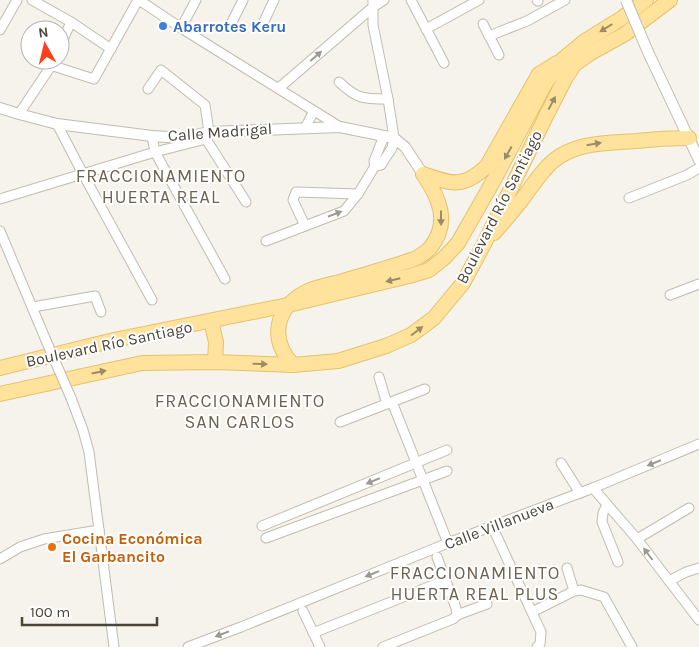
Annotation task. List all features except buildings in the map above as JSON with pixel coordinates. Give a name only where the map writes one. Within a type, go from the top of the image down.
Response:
[{"type":"main road","name":"Boulevard Río Santiago","points":[[0,368],[114,340],[288,305],[429,270],[458,243],[545,84],[562,60],[585,41],[622,18],[646,0]]},
{"type":"main road","name":"Boulevard Río Santiago","points":[[0,394],[142,363],[215,362],[293,365],[338,361],[386,346],[411,335],[434,318],[463,283],[546,116],[566,77],[575,64],[625,34],[670,0]]},
{"type":"main road","points":[[423,174],[447,182],[459,183],[470,180],[478,175],[487,166],[539,74],[562,60]]},
{"type":"main road","points":[[484,244],[510,215],[540,174],[554,160],[569,152],[584,146],[608,142],[694,138]]},
{"type":"main road","points":[[293,365],[286,358],[280,345],[278,333],[280,319],[288,305],[307,292],[417,258],[430,249],[437,238],[442,220],[435,191],[423,174]]},
{"type":"main road","points":[[211,321],[216,342],[215,362]]},
{"type":"street","points":[[0,30],[17,0]]},
{"type":"street","points":[[32,0],[71,22],[111,49]]},
{"type":"street","points":[[70,70],[94,79],[138,0],[340,127]]},
{"type":"street","points":[[180,28],[196,0]]},
{"type":"street","points":[[232,22],[243,0]]},
{"type":"street","points":[[261,28],[274,0]]},
{"type":"street","points":[[279,88],[373,4],[384,0]]},
{"type":"street","points":[[411,0],[444,63]]},
{"type":"street","points":[[426,29],[479,0]]},
{"type":"street","points":[[489,36],[527,21],[565,0]]},
{"type":"street","points":[[626,0],[648,52],[694,138],[699,160]]},
{"type":"street","points":[[266,241],[344,211],[358,194],[375,166],[374,161],[389,137],[388,99],[373,25],[373,4]]},
{"type":"street","points":[[483,24],[499,55]]},
{"type":"street","points":[[19,114],[47,70]]},
{"type":"street","points":[[148,89],[161,70],[205,105],[208,135],[246,202]]},
{"type":"street","points":[[339,82],[353,94],[365,99],[388,99]]},
{"type":"street","name":"Calle Madrigal","points":[[0,108],[57,124],[152,136],[182,138],[304,128],[340,127],[389,137]]},
{"type":"street","points":[[304,128],[314,111]]},
{"type":"street","points":[[57,124],[152,300]]},
{"type":"street","points":[[0,199],[208,135]]},
{"type":"street","points":[[152,136],[155,152],[225,279]]},
{"type":"street","points":[[389,137],[405,147],[423,174]]},
{"type":"street","points":[[629,198],[699,168]]},
{"type":"street","points":[[305,226],[293,200],[296,192],[358,194]]},
{"type":"street","points":[[0,231],[83,430],[89,452],[114,647]]},
{"type":"street","points":[[670,295],[699,284]]},
{"type":"street","points":[[33,307],[96,296],[101,312]]},
{"type":"street","points":[[379,377],[448,543]]},
{"type":"street","points":[[340,422],[425,389]]},
{"type":"street","name":"Calle Villanueva","points":[[188,647],[448,543],[580,494],[699,444]]},
{"type":"street","points":[[262,526],[447,450]]},
{"type":"street","points":[[561,463],[580,494]]},
{"type":"street","points":[[266,538],[447,471]]},
{"type":"street","points":[[593,488],[637,540],[699,620]]},
{"type":"street","points":[[330,499],[335,513]]},
{"type":"street","points":[[607,505],[603,513],[602,522],[618,562]]},
{"type":"street","points":[[637,540],[689,508]]},
{"type":"street","points":[[492,526],[541,632],[540,644],[537,647]]},
{"type":"street","points":[[0,559],[20,547],[44,539],[100,530]]},
{"type":"street","points":[[438,557],[456,608],[456,615]]},
{"type":"street","points":[[567,568],[574,591]]},
{"type":"street","points":[[669,581],[699,568]]},
{"type":"street","points":[[313,633],[446,580]]},
{"type":"street","points":[[532,612],[574,591],[581,590],[604,598],[632,647]]},
{"type":"street","points":[[383,647],[453,619],[456,615],[487,604]]},
{"type":"street","points":[[303,611],[320,647]]},
{"type":"place","name":"Abarrotes Keru","points":[[163,26]]},
{"type":"place","name":"Cocina Económica El Garbancito","points":[[52,547]]},
{"type":"district","name":"FRACCIONAMIENTO HUERTA REAL","points":[[161,186]]},
{"type":"district","name":"FRACCIONAMIENTO SAN CARLOS","points":[[240,411]]},
{"type":"district","name":"FRACCIONAMIENTO HUERTA REAL PLUS","points":[[475,583]]}]
